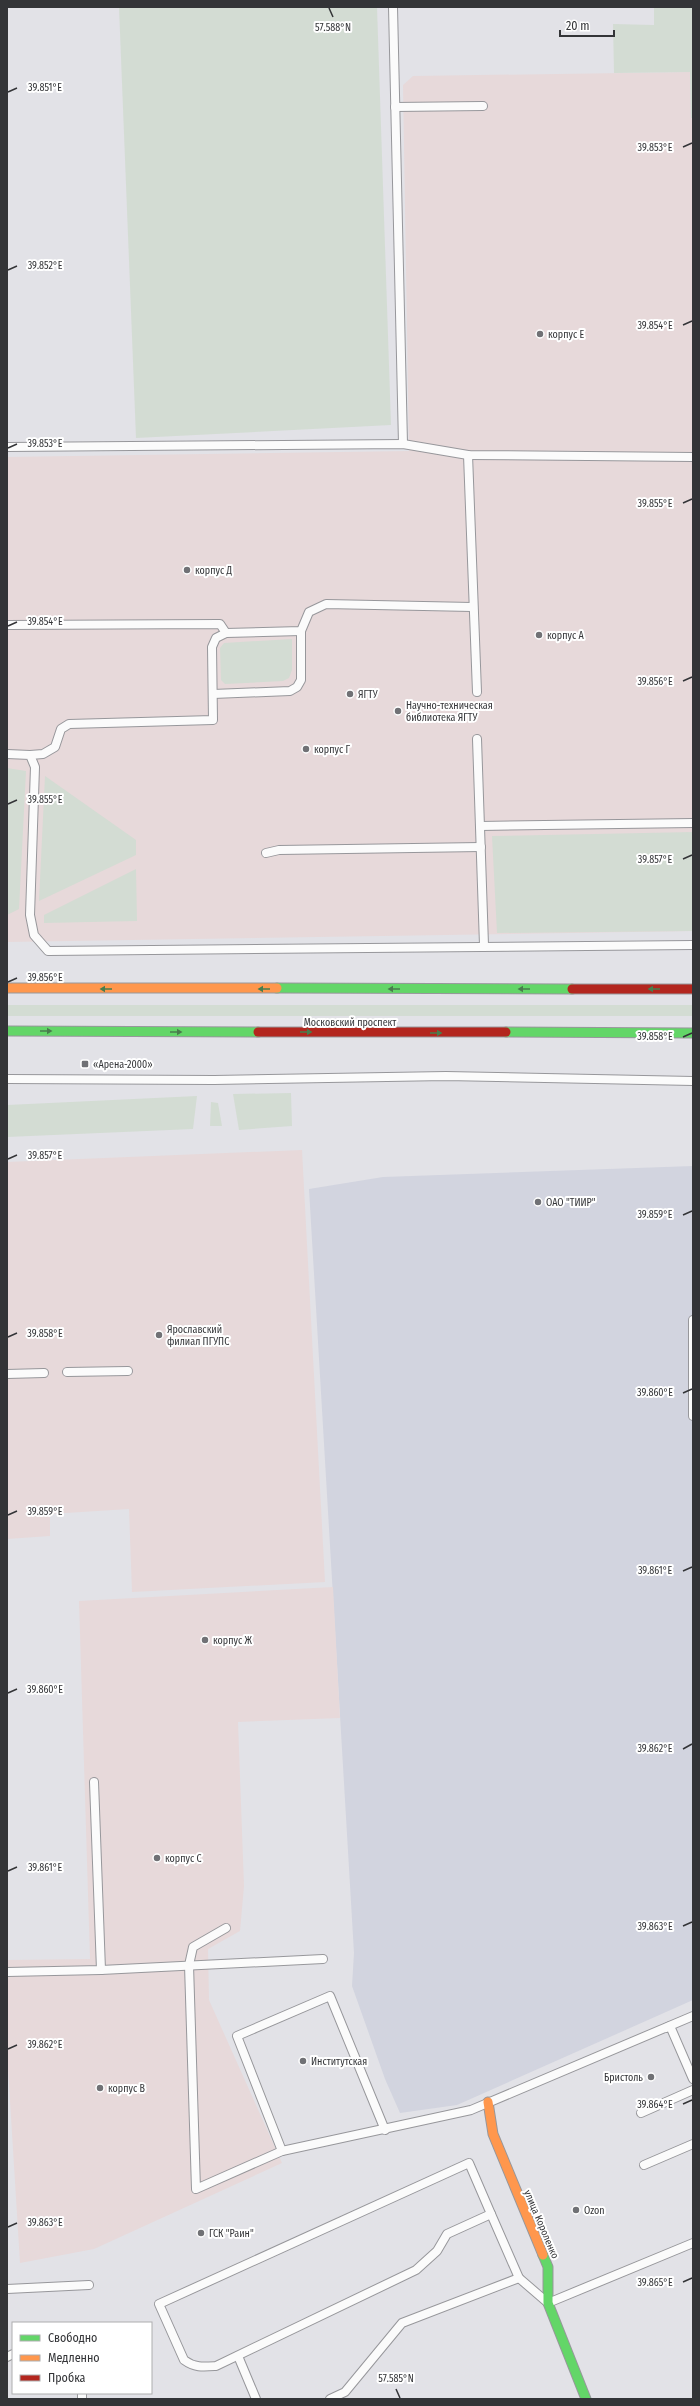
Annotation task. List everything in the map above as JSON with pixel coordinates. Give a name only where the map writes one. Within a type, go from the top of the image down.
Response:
[{"type":"main road","points":[[7,988],[693,989]]},
{"type":"main road","name":"Московский проспект","points":[[7,1031],[693,1032]]},
{"type":"main road","name":"улица Короленко","points":[[488,2102],[493,2134],[548,2267],[548,2303],[586,2399]]},
{"type":"lane","points":[[393,7],[403,444]]},
{"type":"lane","points":[[395,107],[484,106]]},
{"type":"lane","points":[[7,447],[403,444],[468,455],[693,457]]},
{"type":"lane","points":[[468,455],[472,607],[477,692]]},
{"type":"lane","points":[[212,694],[290,691],[297,687],[301,680],[301,631],[309,612],[326,604],[472,607]]},
{"type":"lane","points":[[7,625],[220,624],[226,633]]},
{"type":"lane","points":[[7,754],[43,754],[55,747],[61,729],[69,724],[212,720],[212,647],[216,638],[226,633],[301,631]]},
{"type":"lane","points":[[477,739],[484,945]]},
{"type":"lane","points":[[30,755],[34,767],[30,915],[34,935],[48,951],[484,945],[693,945]]},
{"type":"lane","points":[[480,826],[693,823]]},
{"type":"lane","points":[[266,853],[287,850],[481,847]]},
{"type":"lane","points":[[7,1079],[219,1080],[446,1076],[693,1081]]},
{"type":"lane","points":[[693,1320],[693,1416]]},
{"type":"lane","points":[[67,1372],[128,1371]]},
{"type":"lane","points":[[7,1374],[44,1373]]},
{"type":"lane","points":[[94,1782],[101,1970]]},
{"type":"lane","points":[[226,1928],[193,1947],[189,1965],[196,2189],[282,2151],[385,2130],[471,2110],[670,2026],[693,2079]]},
{"type":"lane","points":[[7,1972],[101,1970],[323,1959]]},
{"type":"lane","points":[[282,2151],[237,2036],[330,1996],[385,2130]]},
{"type":"lane","points":[[653,2033],[693,2016]]},
{"type":"lane","points":[[640,2113],[693,2090]]},
{"type":"lane","points":[[644,2165],[693,2144]]},
{"type":"lane","points":[[491,2214],[447,2234],[437,2251],[416,2270],[216,2366],[192,2366],[182,2356],[159,2304],[469,2163],[519,2278],[548,2303],[693,2243]]},
{"type":"lane","points":[[330,2399],[345,2392],[402,2322],[519,2278]]},
{"type":"lane","points":[[7,2289],[89,2284]]},
{"type":"lane","points":[[238,2356],[256,2399]]},
{"type":"shaded area","points":[[119,7],[377,7],[391,425],[136,438]]},
{"type":"shaded area","points":[[654,7],[693,7],[693,118],[691,118],[690,72],[614,73],[613,24],[654,25]]},
{"type":"shaded area","name":"ЯГТУ","points":[[690,72],[691,117],[693,118],[693,931],[7,942],[7,457],[409,451],[403,85],[413,76]]},
{"type":"shaded area","points":[[292,639],[292,670],[289,678],[283,681],[225,684],[221,680],[220,648],[224,643]]},
{"type":"shaded area","points":[[7,768],[26,771],[19,909],[7,915]]},
{"type":"shaded area","points":[[45,776],[136,840],[136,855],[39,901]]},
{"type":"shaded area","points":[[693,832],[693,931],[497,933],[492,836]]},
{"type":"shaded area","points":[[136,869],[137,921],[44,923],[44,915]]},
{"type":"shaded area","points":[[7,1005],[693,1005],[693,1016],[7,1016]]},
{"type":"shaded area","points":[[291,1093],[292,1126],[239,1130],[233,1094]]},
{"type":"shaded area","points":[[197,1096],[193,1129],[7,1137],[7,1105]]},
{"type":"shaded area","points":[[211,1102],[218,1103],[222,1126],[210,1126]]},
{"type":"shaded area","name":"Ярославский филиал ПГУПС","points":[[302,1150],[325,1582],[132,1592],[129,1509],[50,1514],[50,1536],[7,1539],[7,1162]]},
{"type":"shaded area","points":[[693,1166],[693,2000],[457,2105],[400,2113],[385,2079],[352,1986],[354,1953],[309,1189],[383,1177]]},
{"type":"shaded area","points":[[333,1587],[340,1718],[238,1722],[244,1886],[240,1931],[208,1949],[209,2000],[282,2163],[94,2249],[20,2263],[7,2052],[7,1960],[90,1959],[79,1601]]},
{"type":"traffic: fast","points":[[277,988],[572,989]]},
{"type":"traffic: fast","points":[[7,1031],[258,1032]]},
{"type":"traffic: fast","points":[[506,1032],[693,1033]]},
{"type":"traffic: fast","points":[[543,2255],[548,2267],[548,2303],[586,2399]]},
{"type":"traffic: slow","points":[[7,988],[277,988]]},
{"type":"traffic: slow","points":[[488,2102],[493,2134],[543,2255]]},
{"type":"traffic: jam","points":[[572,989],[693,989]]},
{"type":"traffic: jam","points":[[258,1032],[506,1032]]},
{"type":"place","name":"корпус Е","points":[[540,334]]},
{"type":"place","name":"корпус Д","points":[[187,570]]},
{"type":"place","name":"корпус А","points":[[539,635]]},
{"type":"place","name":"ЯГТУ","points":[[350,694]]},
{"type":"place","name":"Научно-техническая библиотека ЯГТУ","points":[[398,711]]},
{"type":"place","name":"корпус Г","points":[[306,749]]},
{"type":"place","name":"«Арена-2000»","points":[[85,1064]]},
{"type":"place","name":"ОАО \"ТИИР\"","points":[[538,1202]]},
{"type":"place","name":"Ярославский филиал ПГУПС","points":[[159,1335]]},
{"type":"place","name":"корпус Ж","points":[[205,1640]]},
{"type":"place","name":"корпус С","points":[[157,1858]]},
{"type":"place","name":"Институтская","points":[[303,2061]]},
{"type":"place","name":"Бристоль","points":[[651,2077]]},
{"type":"place","name":"корпус В","points":[[100,2088]]},
{"type":"place","name":"Ozon","points":[[576,2210]]},
{"type":"place","name":"ГСК \"Раин\"","points":[[201,2233]]}]
